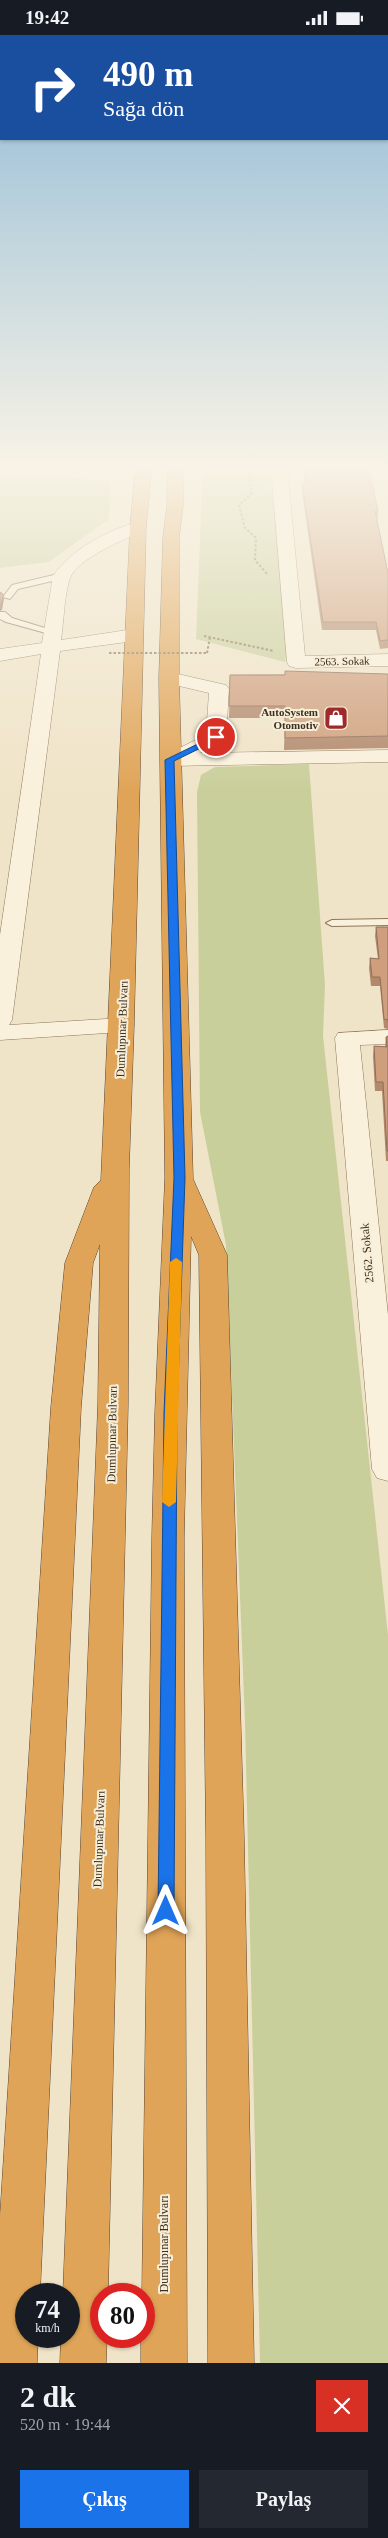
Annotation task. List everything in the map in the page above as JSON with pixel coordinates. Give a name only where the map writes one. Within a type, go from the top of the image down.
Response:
[{"type":"highway","name":"Dumlupınar Bulvarı","points":[[83,2363],[113,1404],[115,1169],[122,1025],[136,575]]},
{"type":"highway","name":"Dumlupınar Bulvarı","points":[[164,2363],[170,1413],[179,1178],[170,760],[170,575]]},
{"type":"highway","points":[[14,2363],[54,1667],[66,1407],[79,1263],[115,1169]]},
{"type":"highway","points":[[179,1178],[212,1255],[225,1837],[231,2363]]},
{"type":"street","name":"2563. Sokak","points":[[288,575],[296,662],[388,660]]},
{"type":"street","points":[[0,1020],[62,576]]},
{"type":"street","points":[[0,655],[52,640],[134,635]]},
{"type":"street","points":[[169,678],[219,689],[216,737],[170,760]]},
{"type":"street","points":[[170,760],[388,756]]},
{"type":"street","points":[[0,1033],[122,1025]]},
{"type":"street","name":"2562. Sokak","points":[[388,1037],[347,1038],[388,1469]]},
{"type":"lane","points":[[7,597],[15,587],[62,576]]},
{"type":"lane","points":[[2,614],[9,621],[52,640]]},
{"type":"lane","points":[[332,923],[388,923]]},
{"type":"path","points":[[204,636],[278,651]]},
{"type":"path","points":[[109,653],[207,653],[210,637]]},
{"type":"green space","points":[[199,575],[282,575],[289,629],[285,662],[196,639]]},
{"type":"green space","points":[[309,764],[325,985],[323,1036],[388,1635],[388,2363],[260,2363],[245,1722],[226,1245],[200,1112],[197,792],[201,775],[215,767]]},
{"type":"building","points":[[316,575],[388,575],[388,640],[380,641],[376,622],[323,622]]},
{"type":"building","points":[[0,592],[3,594],[0,606]]},
{"type":"building","name":"AutoSystem Otomotiv","points":[[285,671],[388,674],[388,736],[285,738],[285,706],[229,706],[230,675],[285,675]]},
{"type":"building","points":[[376,927],[388,927],[388,1020],[384,1019],[380,977],[372,977],[370,958],[379,959]]},
{"type":"building","points":[[388,1036],[387,1151],[383,1082],[376,1082],[374,1046],[387,1047],[386,1037]]},
{"type":"slow traffic","points":[[169,1502],[170,1413],[176,1262]]},
{"type":"place","name":"AutoSystem Otomotiv","points":[[336,718]]},
{"type":"route","points":[[166,1911],[170,1413],[179,1178],[170,760],[216,737]]}]
